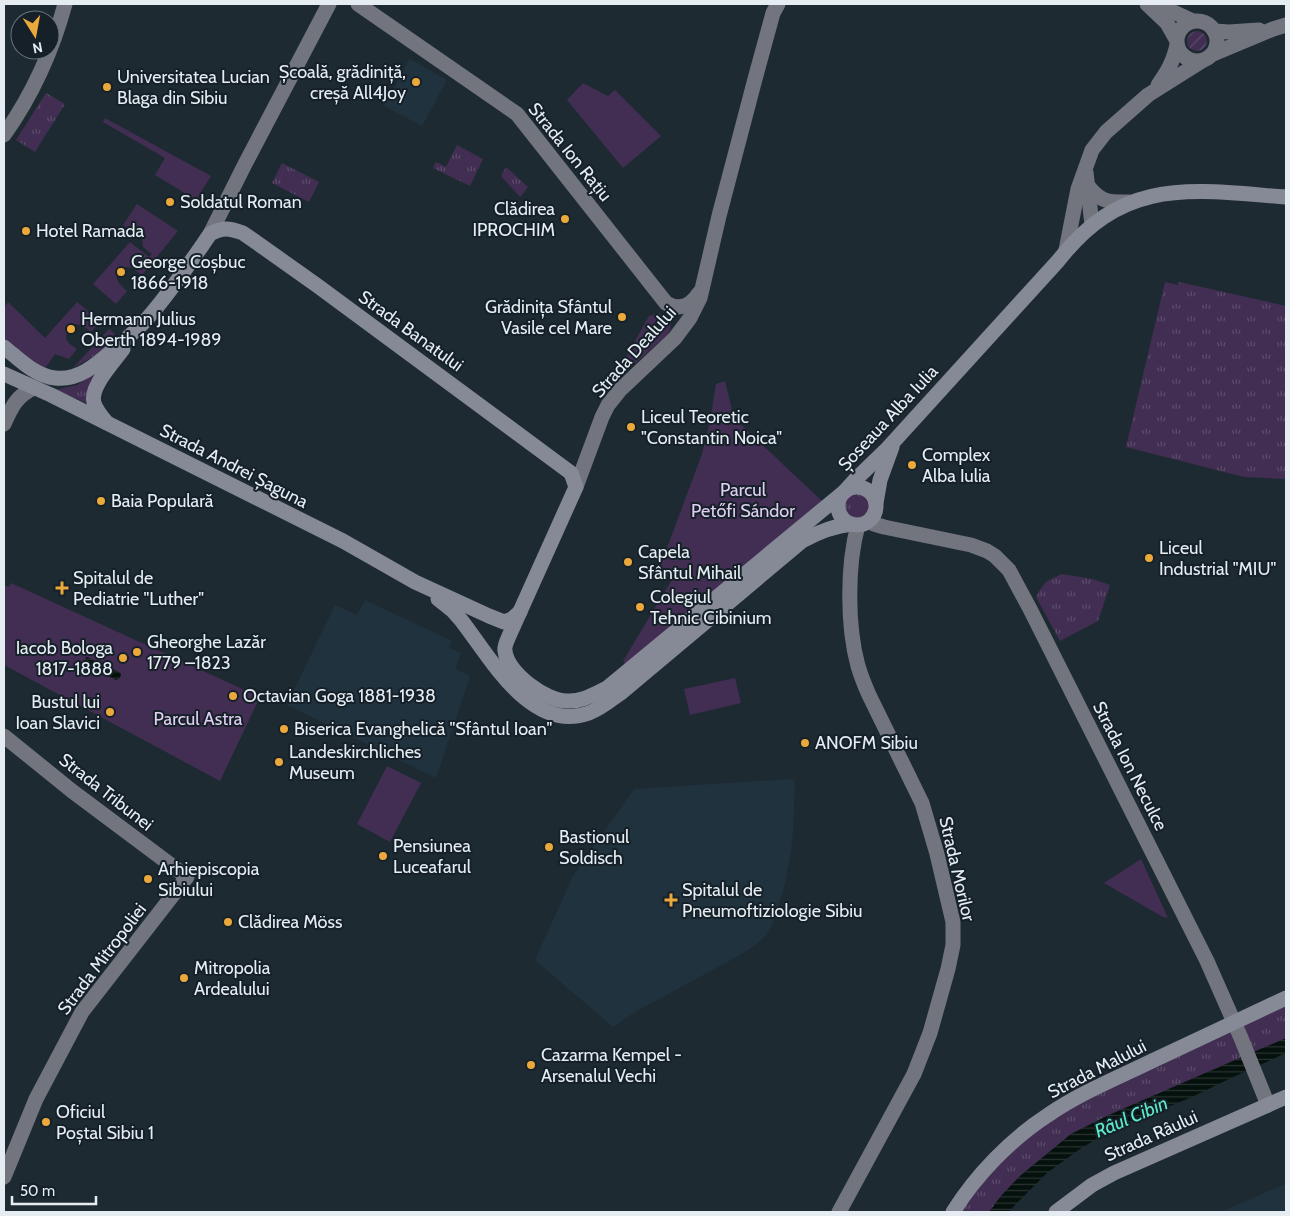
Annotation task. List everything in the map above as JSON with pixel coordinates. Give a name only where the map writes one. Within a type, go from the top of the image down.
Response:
[{"type":"main road","points":[[4,135],[35,85],[65,4]]},
{"type":"main road","points":[[108,424],[95,407],[93,395],[98,383],[137,329],[177,281],[210,234],[329,4]]},
{"type":"main road","name":"Strada Ion Rațiu","points":[[358,4],[517,114],[666,303],[670,306],[678,307],[690,304],[703,286]]},
{"type":"main road","name":"Strada Dealului","points":[[525,680],[506,658],[505,647],[576,487],[608,405],[620,390],[675,338],[696,308],[755,79],[773,13],[778,4]]},
{"type":"main road","points":[[1147,4],[1166,24],[1183,57],[1196,62],[1280,27]]},
{"type":"main road","points":[[1156,4],[1193,22]]},
{"type":"main road","points":[[1066,250],[1078,189],[1092,150],[1115,124],[1148,95],[1208,57],[1216,48],[1217,42],[1214,31],[1205,23],[1187,23],[1182,27],[1178,33],[1174,59],[1170,68],[1148,95]]},
{"type":"main road","points":[[1214,31],[1248,31],[1280,27]]},
{"type":"main road","points":[[1085,170],[1092,225]]},
{"type":"main road","points":[[1088,186],[1101,200],[1130,202]]},
{"type":"main road","name":"Șoseaua Alba Iulia","points":[[525,680],[541,693],[566,701],[584,699],[607,688],[844,492],[894,440],[1066,250],[1092,225],[1118,208],[1148,196],[1174,192],[1203,191],[1286,197]]},
{"type":"main road","name":"Strada Banatului","points":[[210,234],[219,229],[231,229],[243,233],[567,469],[573,477],[576,487]]},
{"type":"main road","points":[[4,347],[39,373],[50,378],[63,379],[76,376],[87,370],[137,329]]},
{"type":"main road","name":"Strada Andrei Șaguna","points":[[4,374],[343,542],[415,582],[502,622],[509,620],[520,612]]},
{"type":"main road","points":[[4,424],[8,399],[34,388]]},
{"type":"main road","points":[[876,503],[874,497],[866,489],[855,487],[844,492],[838,502],[839,513],[846,522],[859,524],[875,513],[880,480],[894,440]]},
{"type":"main road","name":"Strada Andrei Șaguna","points":[[415,582],[457,615],[506,680],[526,698],[551,713],[572,716],[590,713],[622,692],[802,541],[823,530],[837,526],[859,524]]},
{"type":"main road","name":"Strada Ion Neculce","points":[[859,524],[874,524],[971,545],[996,556],[1009,570],[1196,938],[1266,1099]]},
{"type":"main road","name":"Strada Morilor","points":[[839,1212],[914,1074],[923,1053],[948,969],[954,934],[938,854],[922,803],[869,695],[861,677],[856,657],[851,625],[850,594],[853,554],[859,524]]},
{"type":"main road","name":"Strada Tribunei","points":[[4,736],[72,791],[187,877]]},
{"type":"main road","name":"Strada Mitropoliei","points":[[4,1177],[36,1099],[82,1012],[187,877]]},
{"type":"main road","name":"Strada Malului","points":[[953,1212],[982,1173],[1022,1133],[1047,1115],[1115,1078],[1286,998]]},
{"type":"main road","name":"Strada Râului","points":[[1056,1212],[1092,1184],[1114,1172],[1266,1099],[1286,1097]]},
{"type":"shaded area","points":[[410,59],[447,80],[422,126],[384,106]]},
{"type":"shaded area","points":[[365,600],[452,641],[449,648],[461,653],[455,669],[470,676],[436,778],[287,705],[335,605],[357,615]]},
{"type":"shaded area","name":"Spitalul de Pneumoftiziologie Sibiu","points":[[793,779],[795,784],[793,831],[784,888],[772,925],[766,935],[755,945],[635,1012],[613,1027],[535,960],[573,876],[634,789]]},
{"type":"shaded area","points":[[1286,1184],[1286,1212],[1220,1212],[1281,1186]]},
{"type":"green space","points":[[1197,31],[1204,34],[1207,41],[1204,48],[1197,51],[1190,48],[1187,41],[1190,34]]},
{"type":"green space","points":[[583,83],[608,96],[615,90],[661,136],[623,168],[567,100]]},
{"type":"green space","points":[[46,93],[65,104],[35,152],[16,140]]},
{"type":"green space","points":[[105,118],[211,176],[196,200],[155,175],[165,158],[103,122]]},
{"type":"green space","points":[[457,145],[483,159],[470,186],[433,168],[436,162],[446,167]]},
{"type":"green space","points":[[282,163],[319,182],[309,202],[272,183]]},
{"type":"green space","points":[[506,167],[528,187],[520,197],[501,176]]},
{"type":"green space","points":[[137,204],[178,231],[142,275],[127,267],[118,272],[118,281],[127,291],[116,304],[93,284],[130,242],[149,257],[152,254],[143,247],[142,239],[123,225]]},
{"type":"green space","points":[[1165,282],[1178,285],[1179,282],[1286,306],[1286,479],[1244,477],[1126,447]]},
{"type":"green space","points":[[8,302],[45,338],[77,302],[100,321],[91,332],[76,324],[70,327],[66,338],[77,349],[69,359],[55,354],[44,370],[4,341],[4,305]]},
{"type":"green space","points":[[658,313],[668,319],[671,327],[670,331],[630,368],[623,369],[621,367],[622,364],[649,316]]},
{"type":"green space","points":[[109,329],[117,336],[96,354],[73,368]]},
{"type":"green space","points":[[94,373],[96,374],[87,403],[55,390],[77,385]]},
{"type":"green space","name":"Parcul Petőfi Sándor","points":[[725,381],[734,418],[823,502],[627,668],[623,661],[673,578],[658,572],[702,454],[716,384]]},
{"type":"green space","points":[[857,492],[866,496],[870,505],[866,514],[857,518],[848,514],[844,505],[848,496]]},
{"type":"green space","points":[[1062,574],[1092,579],[1110,585],[1098,621],[1060,641],[1036,597],[1046,582]]},
{"type":"green space","name":"Parcul Astra","points":[[11,583],[260,697],[220,781],[4,665],[4,585],[9,587]]},
{"type":"green space","points":[[735,678],[741,703],[690,715],[684,689]]},
{"type":"green space","points":[[387,766],[421,783],[390,842],[357,824]]},
{"type":"green space","points":[[1141,859],[1168,918],[1163,917],[1104,883]]},
{"type":"green space","points":[[1286,999],[1286,1038],[1109,1115],[1071,1134],[1020,1176],[989,1212],[953,1212],[1022,1133]]},
{"type":"water","points":[[87,657],[119,672],[121,674],[120,678],[116,680],[85,665],[84,660]]},
{"type":"water","name":"Râul Cibin","points":[[1286,1038],[1286,1053],[1192,1097],[1118,1126],[1080,1149],[1047,1173],[1009,1212],[989,1212],[1020,1176],[1071,1134],[1109,1115]]},
{"type":"place","name":"Școală, grădiniță, creșă All4Joy","points":[[416,82]]},
{"type":"place","name":"Universitatea Lucian Blaga din Sibiu","points":[[107,87]]},
{"type":"place","name":"Soldatul Roman","points":[[170,202]]},
{"type":"place","name":"Clădirea IPROCHIM","points":[[565,219]]},
{"type":"place","name":"Hotel Ramada","points":[[26,231]]},
{"type":"place","name":"George Coșbuc 1866-1918","points":[[121,272]]},
{"type":"place","name":"Grădinița Sfântul Vasile cel Mare","points":[[622,317]]},
{"type":"place","name":"Hermann Julius Oberth 1894-1989","points":[[71,329]]},
{"type":"place","name":"Liceul Teoretic \"Constantin Noica\"","points":[[631,427]]},
{"type":"place","name":"Complex Alba Iulia","points":[[912,465]]},
{"type":"place","name":"Baia Populară","points":[[101,501]]},
{"type":"place","name":"Liceul Industrial \"MIU\"","points":[[1149,558]]},
{"type":"place","name":"Capela Sfântul Mihail","points":[[628,562]]},
{"type":"place","name":"Spitalul de Pediatrie \"Luther\"","points":[[62,588]]},
{"type":"place","name":"Colegiul Tehnic Cibinium","points":[[640,607]]},
{"type":"place","name":"Gheorghe Lazăr 1779 –1823","points":[[137,652]]},
{"type":"place","name":"Iacob Bologa 1817-1888","points":[[123,658]]},
{"type":"place","name":"Octavian Goga 1881-1938","points":[[233,696]]},
{"type":"place","name":"Bustul lui Ioan Slavici","points":[[110,712]]},
{"type":"place","name":"Biserica Evanghelică \"Sfântul Ioan\"","points":[[284,729]]},
{"type":"place","name":"ANOFM Sibiu","points":[[805,743]]},
{"type":"place","name":"Landeskirchliches Museum","points":[[279,762]]},
{"type":"place","name":"Bastionul Soldisch","points":[[549,847]]},
{"type":"place","name":"Pensiunea Luceafarul","points":[[383,856]]},
{"type":"place","name":"Arhiepiscopia Sibiului","points":[[148,879]]},
{"type":"place","name":"Spitalul de Pneumoftiziologie Sibiu","points":[[671,900]]},
{"type":"place","name":"Clădirea Möss","points":[[228,922]]},
{"type":"place","name":"Mitropolia Ardealului","points":[[184,978]]},
{"type":"place","name":"Cazarma Kempel - Arsenalul Vechi","points":[[531,1065]]},
{"type":"place","name":"Oficiul Poștal Sibiu 1","points":[[46,1122]]}]
